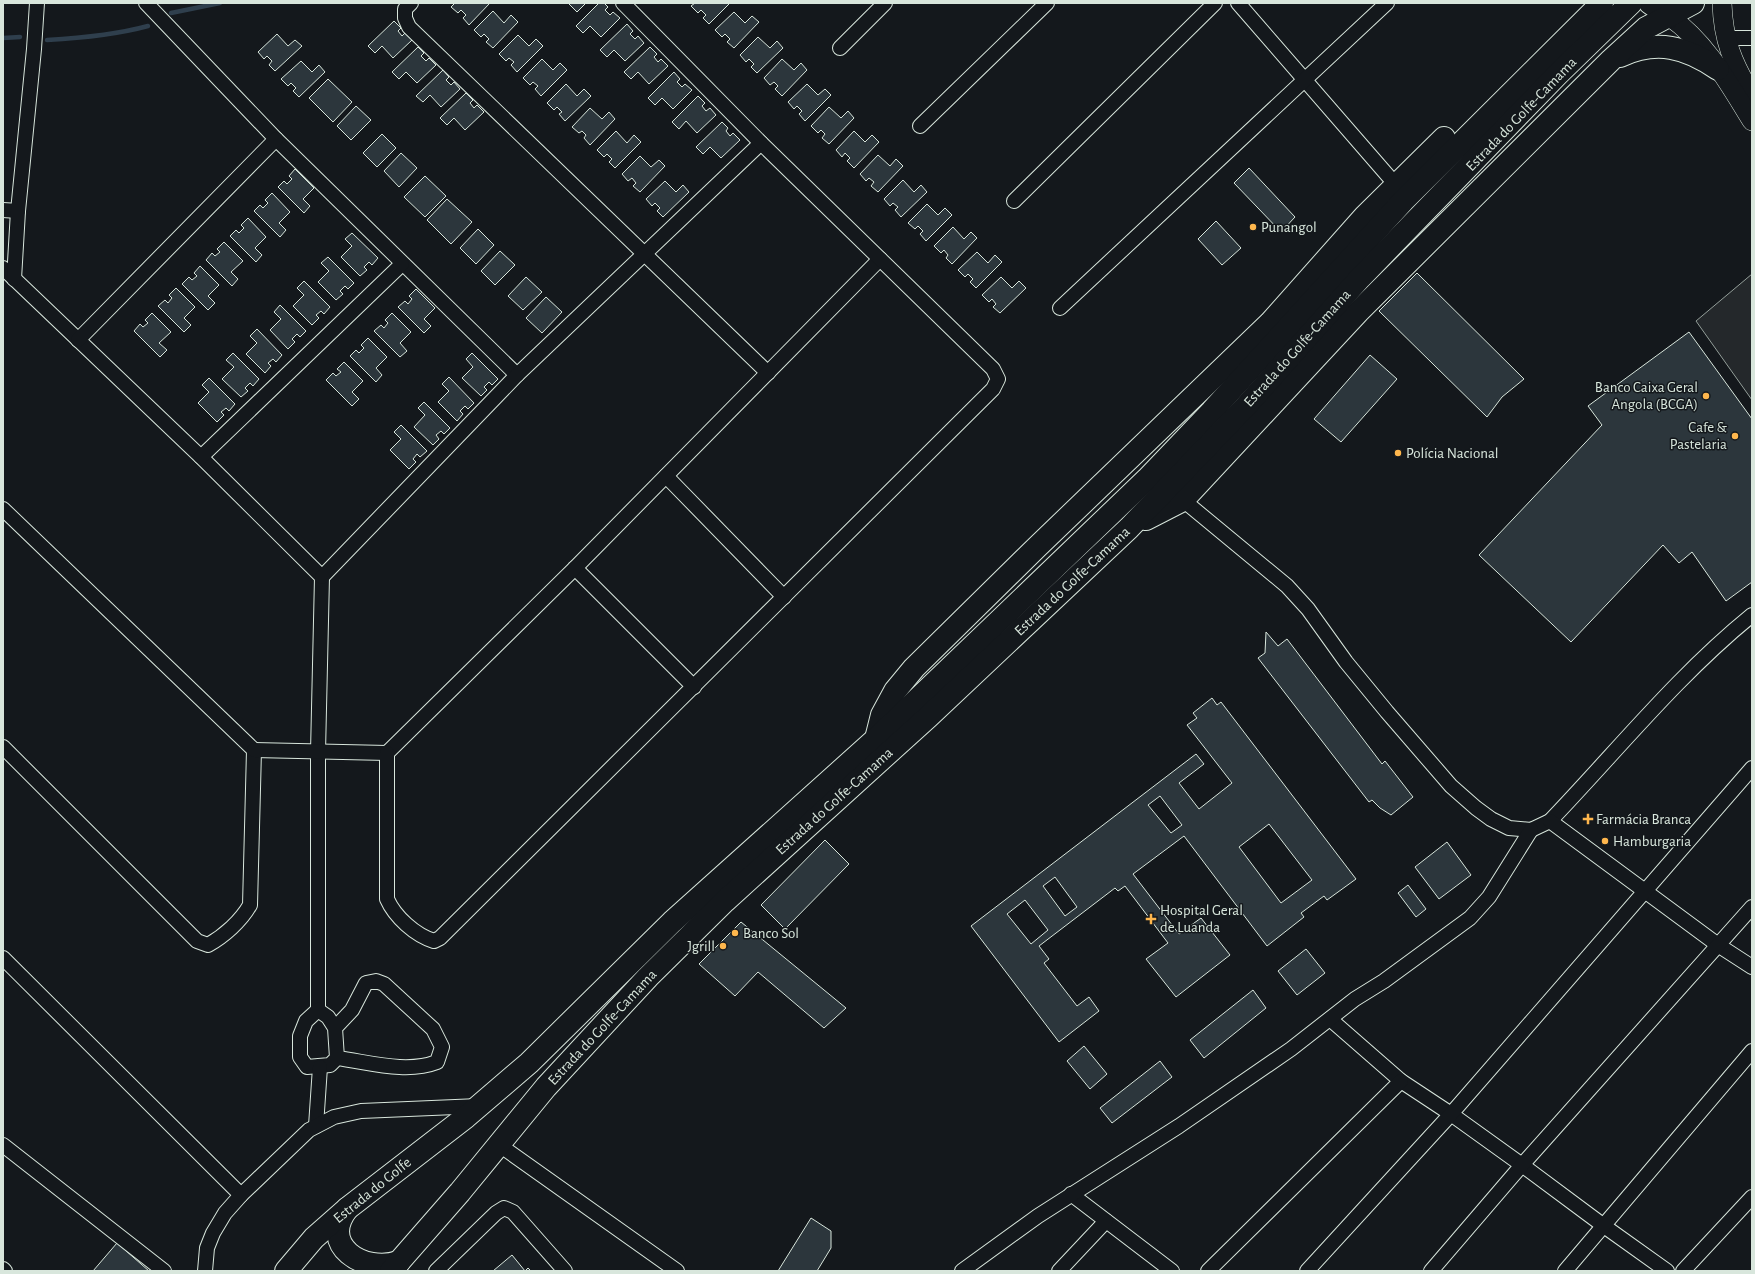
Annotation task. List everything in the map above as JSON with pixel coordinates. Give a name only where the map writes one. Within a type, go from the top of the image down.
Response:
[{"type":"highway","points":[[876,739],[882,715],[892,697],[914,668],[1041,543],[1270,323],[1365,216],[1582,3]]},
{"type":"highway","name":"Estrada do Golfe-Camama","points":[[498,1144],[596,1032],[648,977],[719,906],[928,717],[1129,528],[1246,406],[1551,66],[1602,3]]},
{"type":"highway","name":"Estrada do Golfe-Camama","points":[[473,1112],[529,1063],[672,922],[876,739],[1152,473],[1212,412],[1403,201],[1551,66],[1631,3]]},
{"type":"highway","points":[[1650,3],[1670,17]]},
{"type":"highway","points":[[1129,528],[1189,505],[1358,312],[1611,60],[1646,28],[1670,17],[1693,3]]},
{"type":"highway","points":[[1611,60],[1647,47],[1666,46],[1698,56],[1718,69]]},
{"type":"highway","name":"Estrada do Golfe","points":[[286,1271],[314,1238],[348,1208],[473,1112]]},
{"type":"highway","points":[[348,1208],[341,1219],[338,1231],[341,1249],[348,1259],[364,1269],[376,1271],[395,1266],[460,1192],[498,1144]]},
{"type":"main road","points":[[1722,3],[1726,38],[1734,62],[1752,95]]},
{"type":"main road","points":[[1670,17],[1692,36],[1718,69],[1752,121]]},
{"type":"street","points":[[14,279],[18,210],[34,49],[37,3]]},
{"type":"street","points":[[411,3],[405,9],[405,18],[410,27],[768,373]]},
{"type":"street","points":[[387,753],[387,899],[392,909],[422,938],[434,941],[440,938],[694,687],[993,389],[998,379],[993,369],[761,143],[623,3]]},
{"type":"street","points":[[840,48],[885,3]]},
{"type":"street","points":[[920,126],[1047,3]]},
{"type":"street","points":[[1014,201],[1215,3]]},
{"type":"street","points":[[1238,3],[1396,185]]},
{"type":"street","points":[[1060,308],[1387,3]]},
{"type":"street","points":[[150,7],[276,139],[517,375]]},
{"type":"street","points":[[1726,38],[1752,38]]},
{"type":"street","points":[[78,340],[276,139]]},
{"type":"street","points":[[318,1010],[328,1017],[335,1028],[337,1058],[330,1066],[320,1068],[307,1067],[300,1057],[300,1036],[306,1021],[318,1010],[318,752],[322,577],[517,375],[761,143]]},
{"type":"street","points":[[3,210],[18,210]]},
{"type":"street","points":[[3,509],[254,750],[387,753],[575,568],[880,259]]},
{"type":"street","points":[[201,456],[402,264]]},
{"type":"street","points":[[3,268],[201,456],[322,577]]},
{"type":"street","points":[[666,476],[784,597]]},
{"type":"street","points":[[1189,505],[1291,590],[1308,609],[1351,668],[1451,786],[1491,819],[1509,828],[1531,830],[1550,821],[1672,687],[1721,640],[1752,615]]},
{"type":"street","points":[[575,568],[694,687]]},
{"type":"street","points":[[3,747],[197,941],[208,945],[219,939],[246,913],[250,905],[254,750]]},
{"type":"street","points":[[1307,1271],[1451,1114],[1752,768]]},
{"type":"street","points":[[1550,821],[1646,890],[1718,945],[1752,967]]},
{"type":"street","points":[[962,1271],[1071,1194],[1210,1105],[1291,1049],[1470,918],[1489,897],[1531,830]]},
{"type":"street","points":[[1431,1271],[1522,1165],[1752,907]]},
{"type":"street","points":[[3,958],[241,1195]]},
{"type":"street","points":[[335,1028],[352,1010],[366,984],[376,981],[384,984],[433,1029],[442,1047],[437,1062],[424,1067],[382,1066],[337,1058]]},
{"type":"street","points":[[1330,1019],[1401,1081],[1451,1114],[1667,1271]]},
{"type":"street","points":[[1565,1271],[1752,1051]]},
{"type":"street","points":[[316,1126],[320,1068]]},
{"type":"street","points":[[1208,1271],[1401,1081]]},
{"type":"street","points":[[205,1271],[207,1248],[213,1233],[225,1213],[241,1195],[309,1130],[334,1117],[361,1111],[473,1112]]},
{"type":"street","points":[[498,1144],[677,1271]]},
{"type":"street","points":[[3,1145],[164,1271]]},
{"type":"street","points":[[1071,1194],[1172,1271]]},
{"type":"street","points":[[1683,1271],[1752,1197]]},
{"type":"street","points":[[436,1271],[496,1213],[504,1208],[513,1212],[565,1271]]},
{"type":"street","points":[[1059,1271],[1106,1221]]},
{"type":"shaded area","points":[[1752,274],[1752,400],[1696,321]]},
{"type":"building","points":[[455,3],[490,3],[469,25],[463,18],[466,15],[461,10],[458,13],[451,7]]},
{"type":"building","points":[[568,3],[586,3],[577,12]]},
{"type":"building","points":[[599,3],[604,3],[608,7],[605,10],[610,15],[613,12],[620,18],[601,37],[590,26],[583,33],[576,26]]},
{"type":"building","points":[[695,3],[730,3],[709,24],[703,18],[706,15],[701,10],[698,13],[691,6]]},
{"type":"building","points":[[493,11],[504,23],[511,15],[518,22],[493,48],[486,42],[489,39],[484,34],[481,37],[474,30]]},
{"type":"building","points":[[734,12],[745,23],[752,16],[759,22],[734,48],[727,42],[730,39],[725,34],[722,37],[715,30]]},
{"type":"building","points":[[394,21],[401,28],[398,31],[402,36],[405,33],[412,40],[393,58],[382,46],[375,53],[368,46]]},
{"type":"building","points":[[627,24],[633,31],[630,34],[635,39],[638,36],[644,43],[625,61],[614,50],[607,57],[600,50]]},
{"type":"building","points":[[277,34],[288,46],[295,40],[302,46],[275,71],[269,65],[272,61],[267,56],[264,59],[258,52]]},
{"type":"building","points":[[518,35],[529,46],[536,39],[543,46],[517,72],[511,65],[514,62],[509,58],[506,61],[499,54]]},
{"type":"building","points":[[758,37],[770,48],[777,41],[783,48],[757,73],[751,67],[754,64],[749,59],[746,62],[740,55]]},
{"type":"building","points":[[418,47],[424,53],[421,56],[426,61],[429,58],[436,65],[417,83],[406,72],[399,79],[392,72]]},
{"type":"building","points":[[650,47],[657,54],[654,57],[658,62],[661,59],[668,66],[649,84],[638,72],[631,79],[624,72]]},
{"type":"building","points":[[542,59],[553,70],[560,63],[567,70],[541,96],[535,89],[538,86],[533,82],[530,85],[523,78]]},
{"type":"building","points":[[782,59],[794,70],[801,63],[807,70],[782,96],[775,89],[778,86],[774,82],[770,85],[764,78]]},
{"type":"building","points":[[301,61],[312,72],[319,65],[325,72],[299,97],[293,91],[296,88],[291,83],[288,86],[281,79]]},
{"type":"building","points":[[443,70],[449,77],[446,80],[451,85],[454,82],[460,89],[441,107],[430,95],[423,102],[416,96]]},
{"type":"building","points":[[674,72],[680,79],[677,82],[682,87],[685,84],[692,90],[673,109],[662,98],[655,105],[648,98]]},
{"type":"building","points":[[328,79],[352,102],[333,122],[309,98]]},
{"type":"building","points":[[566,84],[577,96],[584,89],[591,96],[565,121],[559,114],[562,112],[557,107],[554,110],[547,103]]},
{"type":"building","points":[[807,84],[818,95],[825,89],[831,95],[805,121],[799,114],[802,111],[797,106],[794,109],[788,102]]},
{"type":"building","points":[[466,93],[473,100],[470,103],[474,108],[477,105],[484,112],[465,130],[454,118],[447,125],[440,118]]},
{"type":"building","points":[[698,96],[705,103],[702,106],[706,111],[710,108],[716,115],[697,133],[686,121],[679,129],[672,122]]},
{"type":"building","points":[[356,106],[371,120],[351,140],[337,126]]},
{"type":"building","points":[[829,107],[841,118],[848,111],[854,118],[829,144],[822,138],[825,134],[821,130],[818,133],[811,126]]},
{"type":"building","points":[[590,108],[602,119],[609,112],[615,119],[590,145],[584,138],[586,135],[582,131],[579,133],[572,127]]},
{"type":"building","points":[[722,122],[728,128],[726,131],[730,136],[733,133],[740,140],[721,158],[710,147],[703,154],[696,147]]},
{"type":"building","points":[[616,131],[627,143],[634,135],[641,142],[615,168],[609,162],[612,159],[607,154],[604,157],[597,150]]},
{"type":"building","points":[[854,131],[865,142],[872,135],[879,142],[854,168],[847,161],[850,158],[845,153],[842,157],[836,150]]},
{"type":"building","points":[[382,134],[396,148],[377,167],[363,153]]},
{"type":"building","points":[[401,153],[417,168],[399,187],[384,171]]},
{"type":"building","points":[[878,155],[890,166],[896,159],[903,166],[878,192],[871,186],[874,182],[869,178],[866,181],[860,174]]},
{"type":"building","points":[[640,156],[651,167],[659,160],[665,166],[640,192],[633,186],[636,183],[632,178],[628,181],[622,174]]},
{"type":"building","points":[[1249,168],[1295,217],[1281,232],[1234,183]]},
{"type":"building","points":[[295,169],[314,188],[303,199],[310,206],[304,213],[278,187],[284,181],[287,184],[292,179],[289,176]]},
{"type":"building","points":[[425,176],[446,196],[425,217],[404,197]]},
{"type":"building","points":[[903,180],[914,192],[921,185],[927,192],[901,217],[895,210],[898,207],[893,203],[890,206],[884,199]]},
{"type":"building","points":[[665,181],[676,192],[683,185],[689,192],[663,217],[657,211],[660,208],[655,203],[652,206],[646,199]]},
{"type":"building","points":[[272,193],[290,212],[279,223],[286,230],[280,237],[254,211],[260,205],[263,208],[268,203],[265,200]]},
{"type":"building","points":[[447,199],[472,222],[451,244],[427,220]]},
{"type":"building","points":[[927,204],[938,215],[945,208],[952,215],[926,241],[920,234],[923,231],[918,226],[915,229],[908,223]]},
{"type":"building","points":[[248,218],[266,237],[255,248],[262,255],[256,262],[230,236],[236,230],[239,233],[244,228],[241,225]]},
{"type":"building","points":[[1216,221],[1241,248],[1222,265],[1198,239]]},
{"type":"building","points":[[953,227],[964,239],[971,232],[977,238],[952,264],[946,258],[948,255],[944,250],[941,253],[934,246]]},
{"type":"building","points":[[478,229],[494,245],[476,264],[460,248]]},
{"type":"building","points":[[352,233],[378,258],[372,265],[369,262],[364,267],[367,270],[360,276],[341,257],[352,246],[345,239]]},
{"type":"building","points":[[224,242],[243,261],[231,272],[238,279],[232,286],[206,260],[212,253],[215,256],[220,252],[217,249]]},
{"type":"building","points":[[500,251],[515,265],[495,285],[481,271]]},
{"type":"building","points":[[977,252],[988,263],[995,255],[1002,262],[976,288],[970,282],[973,279],[968,274],[965,277],[958,270]]},
{"type":"building","points":[[328,257],[354,283],[348,289],[345,286],[340,291],[343,294],[336,300],[318,282],[329,271],[321,263]]},
{"type":"building","points":[[200,266],[219,285],[208,296],[215,303],[208,310],[182,284],[189,277],[192,280],[197,276],[194,273]]},
{"type":"building","points":[[1417,273],[1524,379],[1502,397],[1487,417],[1379,311]]},
{"type":"building","points":[[526,277],[542,292],[523,310],[508,296]]},
{"type":"building","points":[[1001,277],[1012,288],[1019,281],[1026,288],[1000,313],[993,307],[996,304],[992,299],[989,302],[982,295]]},
{"type":"building","points":[[304,281],[330,307],[324,314],[321,311],[316,315],[319,318],[312,325],[293,306],[304,295],[297,288]]},
{"type":"building","points":[[176,288],[195,307],[184,318],[191,325],[184,332],[158,306],[165,300],[168,303],[172,298],[169,295]]},
{"type":"building","points":[[416,289],[435,308],[424,319],[431,326],[424,333],[398,307],[405,301],[408,304],[412,299],[409,296]]},
{"type":"building","points":[[546,297],[562,312],[542,333],[526,318]]},
{"type":"building","points":[[280,305],[306,331],[300,337],[297,334],[292,339],[295,342],[288,349],[270,330],[281,319],[274,312]]},
{"type":"building","points":[[152,313],[171,332],[159,343],[167,350],[160,357],[134,331],[140,324],[143,327],[148,323],[145,320]]},
{"type":"building","points":[[392,313],[411,332],[400,343],[407,351],[400,357],[374,331],[381,325],[384,328],[388,323],[385,320]]},
{"type":"building","points":[[257,329],[282,355],[276,362],[273,359],[268,363],[271,366],[265,373],[246,354],[257,343],[250,336]]},
{"type":"building","points":[[1689,332],[1752,419],[1752,582],[1726,601],[1692,552],[1679,563],[1663,545],[1571,642],[1479,555],[1602,425],[1588,406]]},
{"type":"building","points":[[368,338],[387,357],[376,368],[382,375],[376,382],[350,356],[356,350],[359,353],[364,348],[361,345]]},
{"type":"building","points":[[233,353],[259,379],[253,386],[250,383],[245,388],[248,391],[241,397],[222,379],[234,367],[226,360]]},
{"type":"building","points":[[472,353],[498,379],[492,385],[489,382],[484,387],[487,390],[481,396],[462,378],[473,367],[466,359]]},
{"type":"building","points":[[1370,355],[1397,379],[1341,442],[1314,419]]},
{"type":"building","points":[[344,362],[363,381],[352,392],[359,399],[352,406],[326,380],[333,373],[336,376],[341,372],[337,369]]},
{"type":"building","points":[[449,377],[474,403],[468,409],[465,406],[460,411],[463,414],[457,421],[438,402],[449,391],[442,384]]},
{"type":"building","points":[[209,378],[235,404],[229,411],[226,408],[221,412],[224,415],[217,422],[198,403],[209,392],[202,385]]},
{"type":"building","points":[[424,402],[450,428],[444,434],[441,431],[436,435],[439,439],[433,445],[414,427],[425,415],[418,408]]},
{"type":"building","points":[[401,425],[427,451],[420,457],[417,454],[413,459],[416,462],[409,469],[390,450],[401,439],[394,432]]},
{"type":"building","points":[[1266,632],[1278,646],[1287,639],[1382,764],[1385,761],[1413,797],[1391,815],[1380,808],[1372,800],[1369,802],[1258,658],[1265,653]]},
{"type":"building","points":[[1212,698],[1217,705],[1221,702],[1356,879],[1327,900],[1324,896],[1301,913],[1304,917],[1267,946],[1184,836],[1133,874],[1179,934],[1201,918],[1230,955],[1176,997],[1146,959],[1168,943],[1125,886],[1118,891],[1115,888],[1039,946],[1049,959],[1044,963],[1077,1006],[1089,997],[1099,1011],[1059,1042],[971,926],[1196,754],[1204,764],[1179,783],[1199,809],[1232,783],[1187,725],[1197,718],[1193,713]],"holes":[[[1160,796],[1182,825],[1171,833],[1148,805]],[[1269,824],[1312,880],[1281,903],[1239,847]],[[1055,877],[1077,907],[1065,916],[1043,886]],[[1025,900],[1048,930],[1031,944],[1007,914]]]},
{"type":"building","points":[[825,840],[849,864],[785,929],[761,905]]},
{"type":"building","points":[[1447,842],[1471,875],[1439,899],[1415,867]]},
{"type":"building","points":[[1408,885],[1426,909],[1416,917],[1398,893]]},
{"type":"building","points":[[741,922],[846,1008],[824,1028],[758,972],[735,996],[699,964]]},
{"type":"building","points":[[1306,949],[1325,973],[1297,995],[1278,971]]},
{"type":"building","points":[[1253,990],[1266,1008],[1204,1058],[1190,1040]]},
{"type":"building","points":[[1084,1046],[1107,1074],[1090,1089],[1067,1061]]},
{"type":"building","points":[[1160,1061],[1172,1077],[1112,1123],[1100,1108]]},
{"type":"building","points":[[811,1218],[831,1231],[831,1248],[817,1271],[778,1271]]},
{"type":"building","points":[[117,1243],[149,1271],[93,1271]]},
{"type":"building","points":[[512,1255],[525,1271],[493,1271]]},
{"type":"waterway","points":[[171,13],[220,3]]},
{"type":"waterway","points":[[47,40],[98,36],[148,26]]},
{"type":"waterway","points":[[3,38],[20,37]]},
{"type":"place","name":"Punangol","points":[[1253,227]]},
{"type":"place","name":"Banco Caixa Geral Angola (BCGA)","points":[[1706,396]]},
{"type":"place","name":"Cafe & Pastelaria","points":[[1735,436]]},
{"type":"place","name":"Polícia Nacional","points":[[1398,453]]},
{"type":"place","name":"Farmácia Branca","points":[[1588,819]]},
{"type":"place","name":"Hamburgaria","points":[[1605,841]]},
{"type":"place","name":"Hospital Geral de Luanda","points":[[1151,919]]},
{"type":"place","name":"Banco Sol","points":[[735,933]]},
{"type":"place","name":"Jgrill","points":[[723,946]]}]
